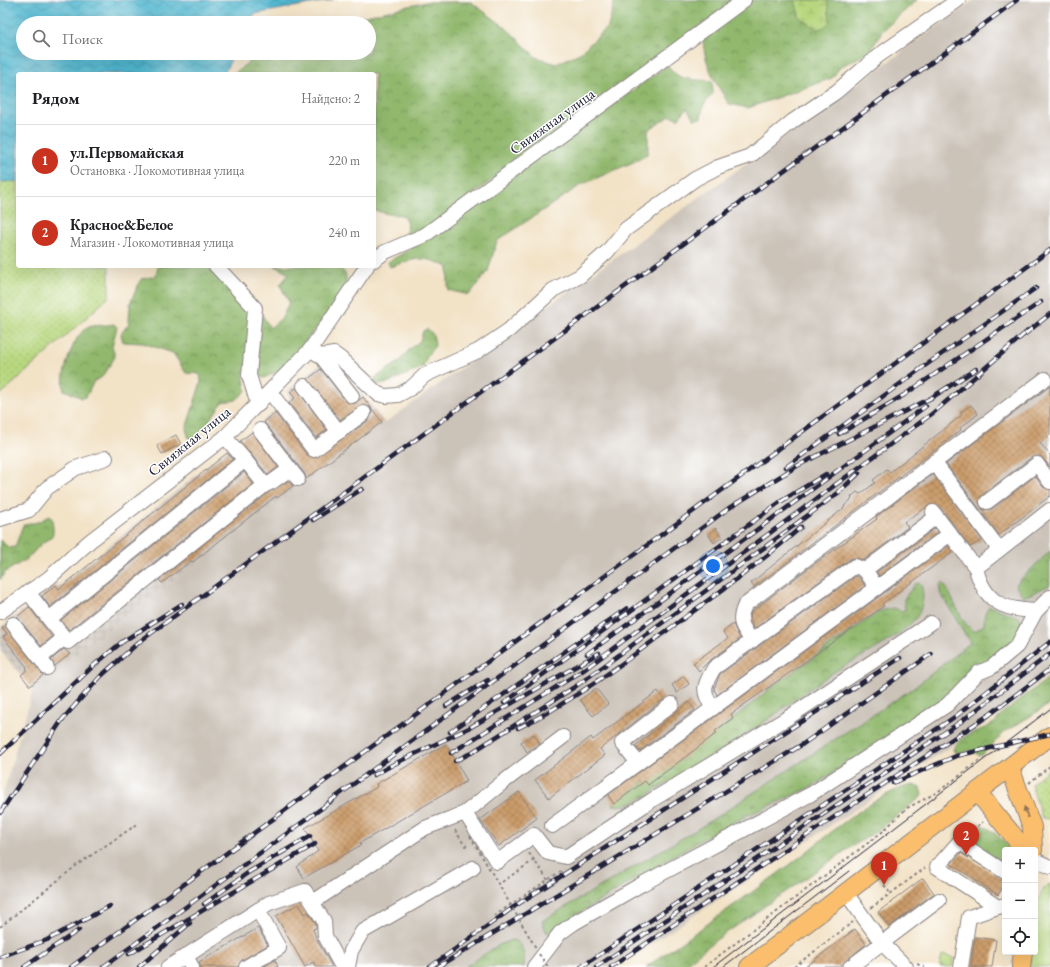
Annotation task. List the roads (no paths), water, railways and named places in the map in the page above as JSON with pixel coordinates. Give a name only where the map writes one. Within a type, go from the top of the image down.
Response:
[{"type":"main road","points":[[749,967],[978,793],[1050,736]]},
{"type":"main road","points":[[1010,768],[1020,791],[1032,827],[1033,847]]},
{"type":"main road","points":[[978,793],[1023,847]]},
{"type":"main road","points":[[1021,967],[1023,955]]},
{"type":"street","name":"Свияжная улица","points":[[376,259],[385,252],[425,235],[744,0]]},
{"type":"street","points":[[316,353],[334,354],[378,394],[386,396],[398,395],[411,388],[425,375],[478,351],[509,330],[553,290],[580,276],[607,252],[626,229],[695,179],[718,167],[750,156],[793,121],[836,92],[878,56],[958,0]]},
{"type":"street","points":[[218,268],[255,308],[249,375],[258,405]]},
{"type":"street","name":"Свияжная улица","points":[[0,612],[48,578],[90,541],[225,438],[270,392],[316,353],[366,268]]},
{"type":"street","points":[[316,353],[352,396]]},
{"type":"street","points":[[752,641],[741,625],[740,615],[745,605],[1045,379]]},
{"type":"street","points":[[304,386],[339,432]]},
{"type":"street","points":[[270,392],[310,453],[364,412]]},
{"type":"street","points":[[28,592],[68,642],[265,485],[294,474],[260,430]]},
{"type":"street","points":[[225,438],[265,485]]},
{"type":"street","points":[[0,519],[29,510],[48,488],[76,468],[106,458]]},
{"type":"street","points":[[49,619],[245,460]]},
{"type":"street","points":[[934,462],[999,549]]},
{"type":"street","points":[[987,502],[1037,464],[1050,482]]},
{"type":"street","points":[[976,568],[1050,510]]},
{"type":"street","points":[[865,570],[934,515],[976,568],[983,588],[996,604],[1015,610],[1036,611]]},
{"type":"street","points":[[552,826],[950,534]]},
{"type":"street","points":[[713,708],[705,697],[704,688],[714,668],[855,566],[865,570],[876,588]]},
{"type":"street","points":[[534,967],[560,933],[574,924],[642,884],[811,794],[947,705],[978,673],[992,667],[1017,646],[1036,611],[1050,597]]},
{"type":"street","points":[[465,813],[497,862],[534,835],[548,853],[566,857],[578,851],[652,800],[789,717],[932,623]]},
{"type":"street","points":[[13,624],[44,663],[64,638]]},
{"type":"street","points":[[638,763],[622,743],[672,704]]},
{"type":"street","points":[[313,902],[425,828],[465,813],[563,737]]},
{"type":"street","points":[[1002,870],[959,842],[937,867],[1002,906]]},
{"type":"street","points":[[1038,861],[1050,867]]},
{"type":"street","points":[[348,967],[351,951],[362,932],[472,868]]},
{"type":"street","points":[[168,967],[189,961],[269,902],[305,892],[313,902],[324,921],[325,936],[342,967]]},
{"type":"street","points":[[846,894],[882,943],[906,967]]},
{"type":"street","points":[[850,967],[939,900]]},
{"type":"street","points":[[961,967],[968,917],[1002,906]]},
{"type":"street","points":[[246,967],[278,948],[258,910]]},
{"type":"water","points":[[0,0],[333,0],[254,14],[253,16],[16,16],[16,60],[231,60],[225,72],[16,72],[16,181],[0,182]]},
{"type":"tram line","points":[[713,967],[1050,709]]},
{"type":"tram line","points":[[723,967],[849,871]]},
{"type":"railway","points":[[0,813],[62,720],[100,677],[139,642],[1017,0]]},
{"type":"railway","points":[[71,967],[1050,250]]},
{"type":"railway","points":[[786,467],[926,365],[1036,288]]},
{"type":"railway","points":[[839,434],[904,395],[1041,302]]},
{"type":"railway","points":[[1025,334],[1050,314]]},
{"type":"railway","points":[[451,753],[585,669],[933,413],[1029,330]]},
{"type":"railway","points":[[329,802],[729,508],[797,466],[931,398],[976,369]]},
{"type":"railway","points":[[587,654],[926,406]]},
{"type":"railway","points":[[455,761],[471,753],[576,686],[838,493],[859,473]]},
{"type":"railway","points":[[504,703],[780,502],[826,474]]},
{"type":"railway","points":[[313,520],[362,489]]},
{"type":"railway","points":[[518,728],[577,695],[614,669],[736,580],[801,527]]},
{"type":"railway","points":[[0,754],[92,667],[122,642],[182,604]]},
{"type":"railway","points":[[450,732],[627,608]]},
{"type":"railway","points":[[581,967],[956,716],[1050,642]]},
{"type":"railway","points":[[374,775],[469,728],[599,653]]},
{"type":"railway","points":[[438,967],[803,744],[931,654]]},
{"type":"railway","points":[[596,967],[959,723],[1050,654]]},
{"type":"railway","points":[[430,967],[518,904],[900,658]]},
{"type":"railway","points":[[611,967],[989,715],[1050,669]]},
{"type":"railway","points":[[446,706],[488,680]]},
{"type":"railway","points":[[893,783],[956,756],[1050,734]]},
{"type":"railway","points":[[103,967],[333,800]]},
{"type":"railway","points":[[204,904],[249,872],[310,836]]},
{"type":"railway","points":[[129,954],[315,844]]},
{"type":"railway","points":[[0,957],[47,940],[110,906]]},
{"type":"railway","points":[[139,967],[190,923]]},
{"type":"railway","points":[[24,967],[79,930]]},
{"type":"place","name":"Красное&Белое","points":[[966,855]]},
{"type":"place","name":"ул.Первомайская","points":[[884,885]]}]
